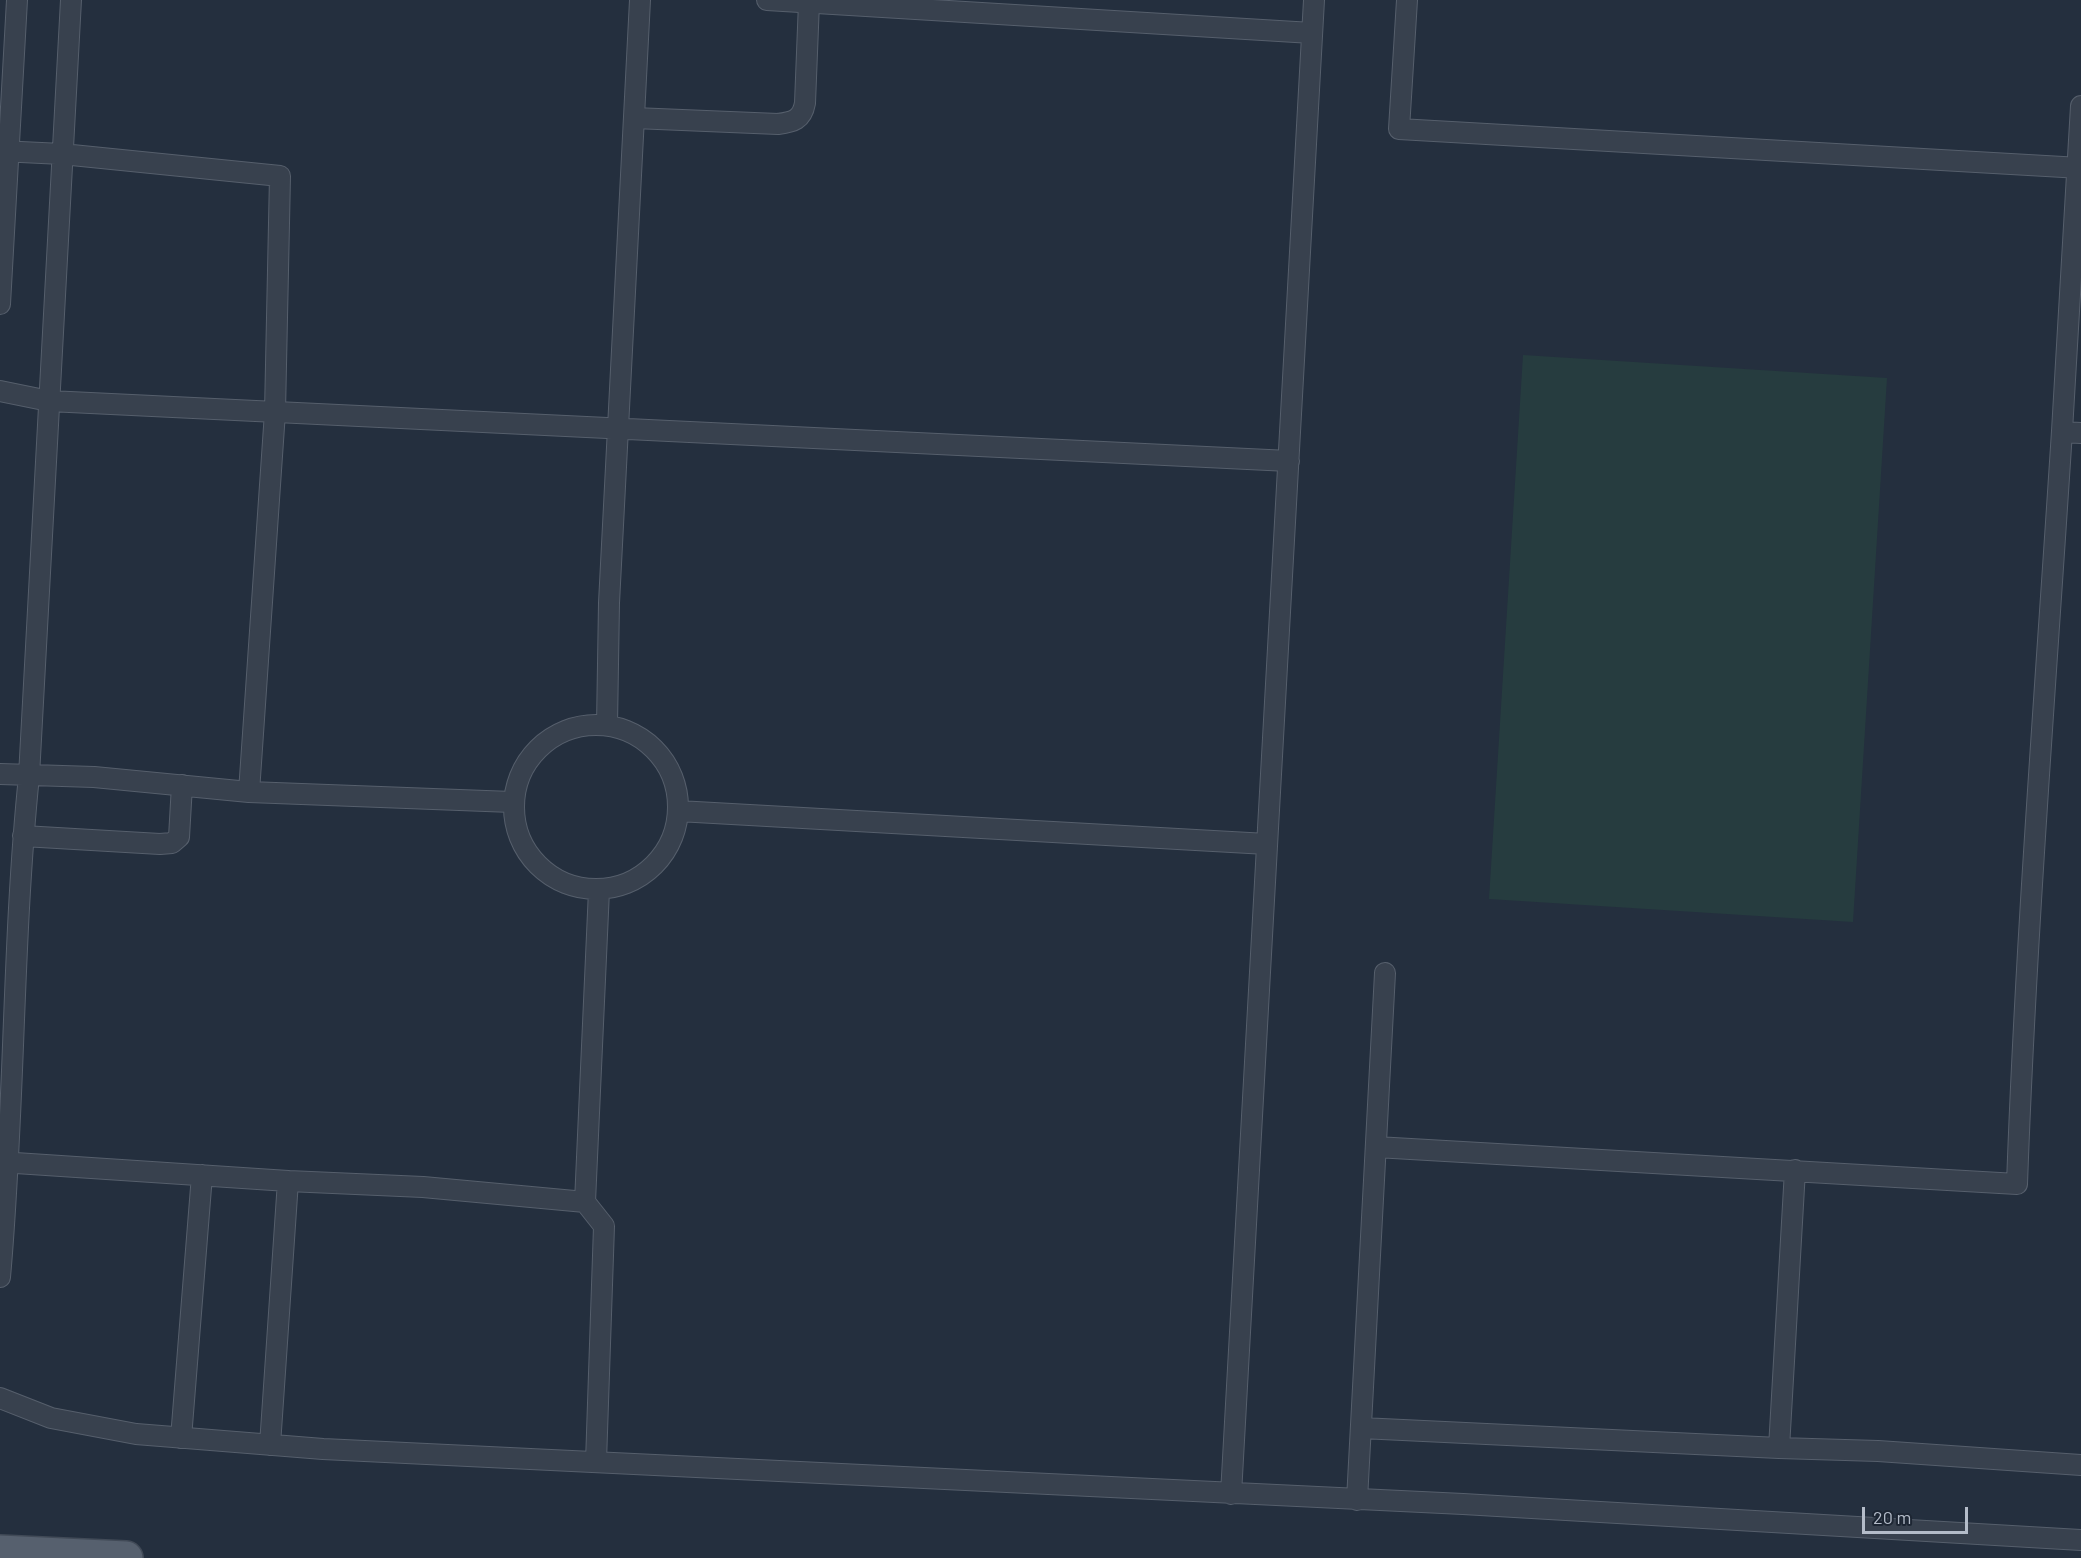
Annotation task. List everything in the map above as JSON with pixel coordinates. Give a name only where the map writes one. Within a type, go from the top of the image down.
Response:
[{"type":"main road","points":[[0,1552],[126,1558]]},
{"type":"lane","points":[[0,304],[4,151],[17,0]]},
{"type":"lane","points":[[0,1277],[4,1162],[23,836],[29,776],[71,0]]},
{"type":"lane","points":[[607,725],[609,603],[640,0]]},
{"type":"lane","points":[[767,0],[1312,33]]},
{"type":"lane","points":[[1231,1494],[1314,0]]},
{"type":"lane","points":[[1407,0],[1399,129],[2079,168]]},
{"type":"lane","points":[[634,118],[778,124],[797,120],[803,113],[805,103],[809,3]]},
{"type":"lane","points":[[1376,1147],[2017,1184],[2028,951],[2071,432],[2081,106]]},
{"type":"lane","points":[[4,151],[62,154],[280,176],[275,412],[249,792]]},
{"type":"lane","points":[[0,391],[49,401],[1289,461]]},
{"type":"lane","points":[[607,725],[636,735],[659,754],[674,781],[678,811],[671,841],[654,866],[629,883],[599,890],[569,886],[542,871],[523,847],[512,802],[527,761],[548,739],[576,726],[607,725]]},
{"type":"lane","points":[[0,774],[94,777],[249,792],[512,802]]},
{"type":"lane","points":[[23,836],[172,843],[179,837],[182,785]]},
{"type":"lane","points":[[678,811],[1267,844]]},
{"type":"lane","points":[[596,1462],[604,1226],[585,1202],[599,890]]},
{"type":"lane","points":[[1357,1500],[1385,973]]},
{"type":"lane","points":[[4,1162],[288,1181],[423,1187],[585,1202]]},
{"type":"lane","points":[[1779,1448],[1795,1170]]},
{"type":"lane","points":[[181,1438],[202,1175]]},
{"type":"lane","points":[[270,1445],[288,1181]]},
{"type":"lane","points":[[0,1398],[51,1418],[136,1434],[270,1445],[1357,1500],[2081,1540]]},
{"type":"lane","points":[[1361,1428],[1878,1451],[2081,1465]]},
{"type":"green space","points":[[1523,355],[1887,378],[1853,922],[1489,899]]}]
